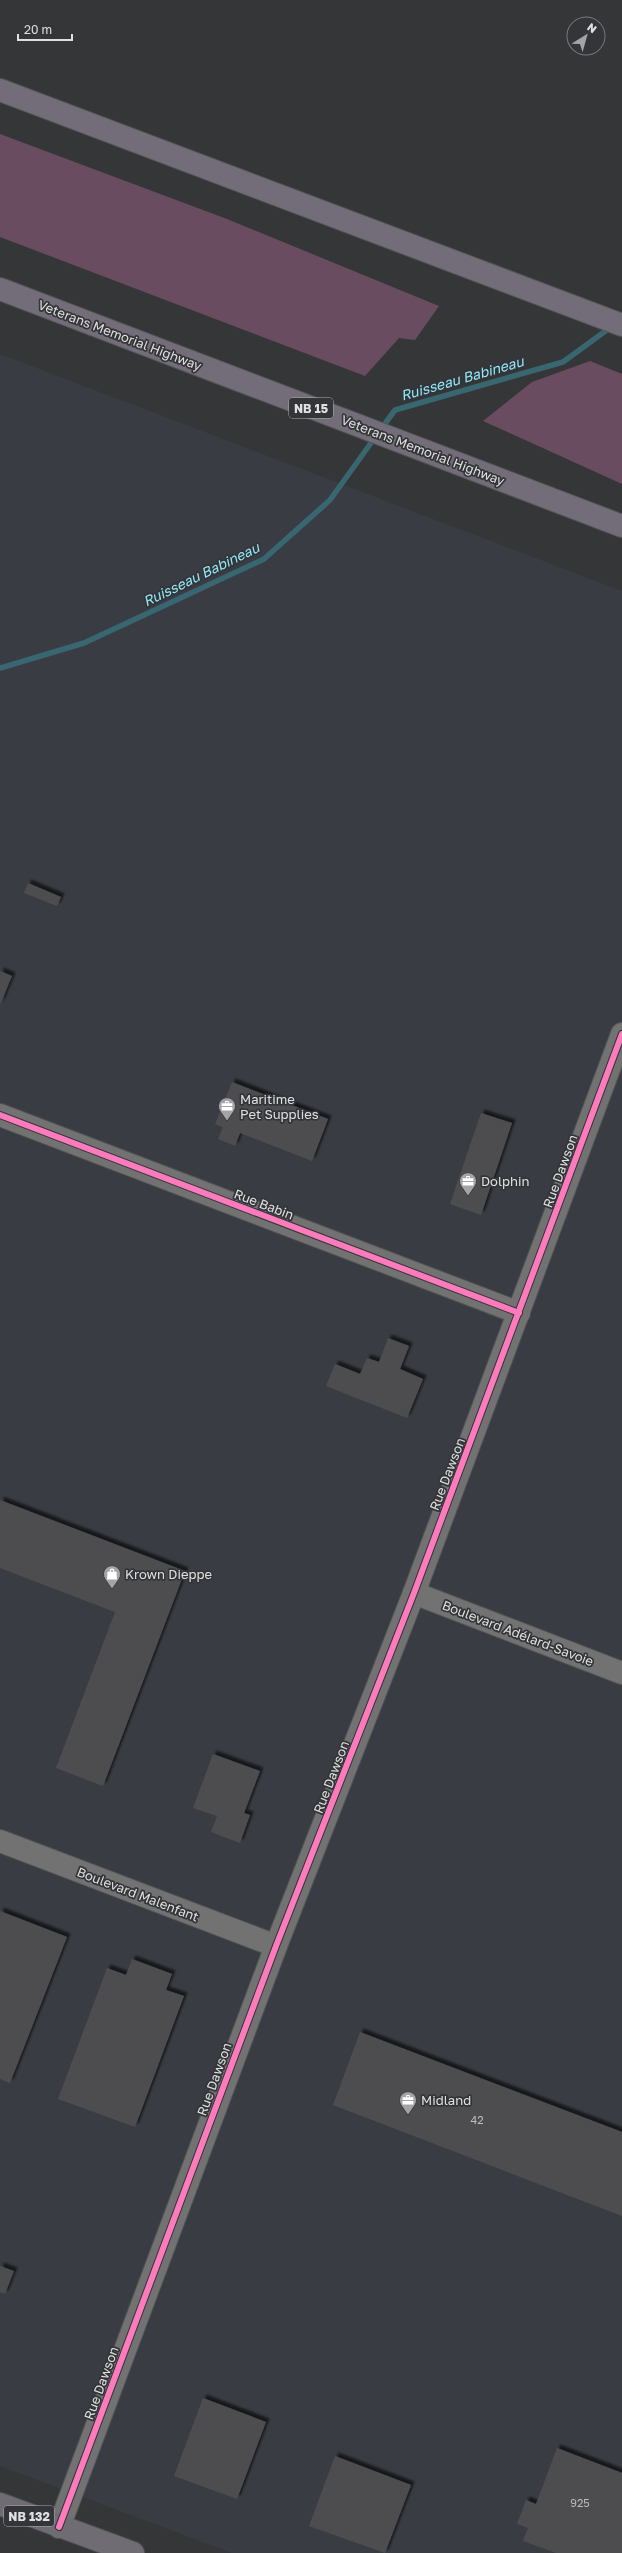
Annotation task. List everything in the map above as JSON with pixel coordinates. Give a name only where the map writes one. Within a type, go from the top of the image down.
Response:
[{"type":"highway","points":[[0,90],[622,325]]},
{"type":"highway","name":"Veterans Memorial Highway","points":[[0,289],[622,526]]},
{"type":"main road","name":"NB 132","points":[[0,2504],[133,2553]]},
{"type":"street","name":"Rue Dawson","points":[[59,2527],[276,1946],[414,1593],[622,1034]]},
{"type":"street","name":"Rue Babin","points":[[0,1115],[519,1313]]},
{"type":"street","name":"Boulevard Adélard-Savoie","points":[[414,1593],[622,1673]]},
{"type":"street","name":"Boulevard Malenfant","points":[[0,1841],[276,1946]]},
{"type":"shaded area","points":[[0,134],[227,219],[439,306],[415,340],[399,338],[365,376],[0,237]]},
{"type":"shaded area","points":[[0,354],[622,591],[622,2553],[232,2553],[0,2466]]},
{"type":"shaded area","points":[[590,361],[622,374],[622,484],[483,421],[532,382]]},
{"type":"building","points":[[28,883],[61,897],[57,906],[24,893]]},
{"type":"building","points":[[0,971],[12,976],[0,1005]]},
{"type":"building","points":[[232,1082],[328,1119],[312,1161],[240,1133],[235,1146],[218,1139],[223,1127],[215,1124]]},
{"type":"building","points":[[481,1113],[512,1123],[481,1215],[450,1204]]},
{"type":"building","points":[[388,1338],[409,1346],[400,1369],[423,1379],[407,1418],[326,1386],[335,1364],[360,1374],[367,1358],[379,1362]]},
{"type":"building","points":[[0,1500],[185,1571],[103,1786],[56,1768],[115,1612],[0,1568]]},
{"type":"building","points":[[213,1754],[260,1771],[244,1813],[250,1815],[240,1843],[211,1832],[217,1816],[193,1808]]},
{"type":"building","points":[[0,1911],[67,1937],[10,2083],[0,2079]]},
{"type":"building","points":[[132,1959],[172,1974],[166,1990],[184,1996],[135,2127],[58,2099],[107,1968],[126,1975]]},
{"type":"building","points":[[360,2032],[622,2132],[622,2216],[333,2105]]},
{"type":"building","points":[[0,2266],[14,2271],[5,2294],[0,2292]]},
{"type":"building","points":[[203,2398],[266,2422],[237,2499],[174,2476]]},
{"type":"building","points":[[557,2448],[622,2473],[622,2553],[556,2553],[523,2541],[528,2528],[517,2524],[526,2500],[536,2504]]},
{"type":"building","points":[[335,2456],[411,2485],[385,2553],[309,2526]]},
{"type":"waterway","name":"Ruisseau Babineau","points":[[381,429],[395,410],[563,362],[611,327]]},
{"type":"waterway","name":"Ruisseau Babineau","points":[[0,668],[84,643],[264,559],[330,500],[376,436]]},
{"type":"cycle path","points":[[59,2527],[276,1946],[414,1593],[622,1034]]},
{"type":"cycle path","points":[[0,1115],[519,1313]]},
{"type":"place","name":"Maritime Pet Supplies","points":[[227,1121]]},
{"type":"place","name":"Dolphin","points":[[468,1196]]},
{"type":"place","name":"Krown Dieppe","points":[[112,1589]]},
{"type":"place","name":"Midland","points":[[408,2115]]}]
